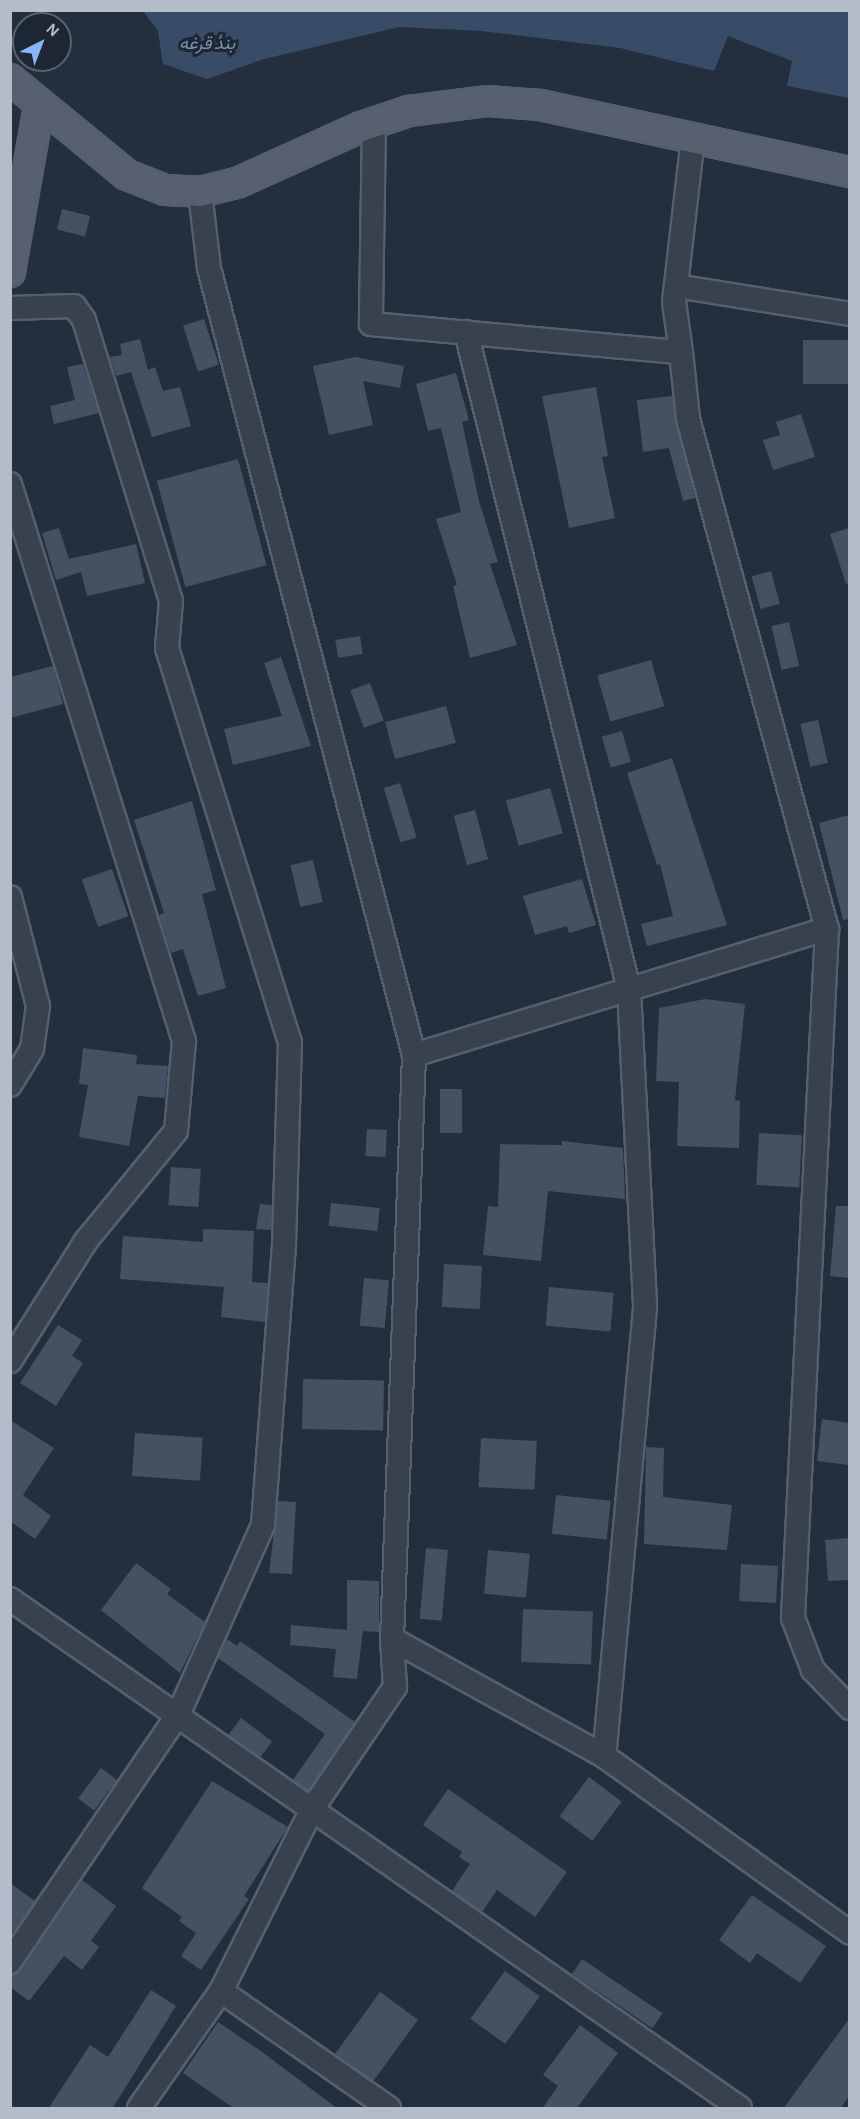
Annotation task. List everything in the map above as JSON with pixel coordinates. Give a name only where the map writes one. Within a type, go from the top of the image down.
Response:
[{"type":"main road","points":[[10,79],[127,176],[165,190],[200,192],[237,183],[374,123],[409,111],[488,101],[540,105],[849,172]]},
{"type":"main road","points":[[10,272],[39,105]]},
{"type":"street","points":[[374,123],[371,324],[681,352]]},
{"type":"street","points":[[693,139],[676,286],[688,419],[827,928],[793,1617],[813,1670],[849,1708]]},
{"type":"street","points":[[139,2109],[221,1991],[312,1809],[395,1687],[392,1639],[414,1054],[209,268],[200,192]]},
{"type":"street","points":[[676,286],[849,314]]},
{"type":"street","points":[[10,308],[74,306],[84,320],[171,601],[167,648],[290,1042],[284,1245],[263,1525],[179,1713],[10,1962]]},
{"type":"street","points":[[466,332],[629,989],[645,1308],[604,1756]]},
{"type":"street","points":[[10,484],[184,1041],[176,1131],[86,1241],[10,1360]]},
{"type":"street","points":[[10,897],[38,1006],[32,1049],[10,1085]]},
{"type":"street","points":[[414,1054],[827,928]]},
{"type":"street","points":[[10,1599],[179,1713],[740,2109]]},
{"type":"street","points":[[392,1639],[604,1756],[849,1933]]},
{"type":"street","points":[[221,1991],[388,2109]]},
{"type":"water","name":"بندٔ قرغه","points":[[143,11],[849,11],[849,98],[787,86],[792,61],[728,36],[714,71],[620,48],[482,31],[399,27],[264,59],[207,79],[163,64],[158,31]]},
{"type":"building","points":[[62,209],[90,216],[85,236],[57,229]]},
{"type":"building","points":[[204,319],[219,365],[198,371],[183,326]]},
{"type":"building","points":[[140,339],[148,370],[155,367],[163,391],[180,387],[191,426],[152,437],[131,372],[116,376],[110,357],[122,355],[120,344]]},
{"type":"building","points":[[803,340],[849,340],[849,384],[803,384]]},
{"type":"building","points":[[355,357],[404,366],[400,388],[363,381],[373,425],[329,435],[313,366]]},
{"type":"building","points":[[83,364],[99,413],[54,424],[50,406],[75,400],[67,367]]},
{"type":"building","points":[[456,373],[469,420],[462,422],[479,501],[498,562],[490,564],[517,645],[470,658],[453,586],[457,585],[436,519],[461,512],[441,428],[428,431],[416,384]]},
{"type":"building","points":[[596,387],[608,456],[602,457],[615,518],[569,528],[542,396]]},
{"type":"building","points":[[672,396],[695,498],[683,501],[669,448],[643,452],[637,400]]},
{"type":"building","points":[[801,414],[815,457],[773,470],[763,440],[780,435],[776,422]]},
{"type":"building","points":[[238,459],[266,565],[185,587],[157,481]]},
{"type":"building","points":[[59,528],[69,559],[136,544],[145,583],[87,596],[81,572],[56,580],[42,533]]},
{"type":"building","points":[[849,528],[849,583],[846,584],[830,534]]},
{"type":"building","points":[[771,571],[780,604],[760,609],[752,576]]},
{"type":"building","points":[[789,622],[799,666],[782,670],[771,626]]},
{"type":"building","points":[[360,636],[363,654],[338,658],[335,640]]},
{"type":"building","points":[[281,657],[311,746],[233,765],[224,729],[282,716],[264,663]]},
{"type":"building","points":[[651,660],[664,706],[610,722],[597,675]]},
{"type":"building","points":[[53,666],[63,704],[10,718],[10,677]]},
{"type":"building","points":[[370,683],[384,721],[364,728],[350,690]]},
{"type":"building","points":[[446,706],[456,743],[395,759],[385,722]]},
{"type":"building","points":[[818,720],[828,763],[810,767],[800,724]]},
{"type":"building","points":[[622,731],[631,762],[611,768],[602,737]]},
{"type":"building","points":[[672,758],[727,925],[647,946],[641,924],[673,916],[660,864],[657,865],[627,773]]},
{"type":"building","points":[[400,783],[417,838],[400,842],[384,788]]},
{"type":"building","points":[[550,788],[563,833],[519,846],[506,801]]},
{"type":"building","points":[[192,801],[216,890],[202,894],[226,988],[198,996],[183,949],[171,953],[159,915],[164,913],[134,820]]},
{"type":"building","points":[[475,810],[488,859],[467,865],[454,816]]},
{"type":"building","points":[[849,815],[849,919],[843,920],[819,823]]},
{"type":"building","points":[[313,860],[323,902],[300,907],[291,865]]},
{"type":"building","points":[[112,869],[128,916],[98,927],[82,879]]},
{"type":"building","points":[[582,879],[596,925],[569,933],[567,926],[535,935],[523,896]]},
{"type":"building","points":[[705,999],[745,1004],[735,1100],[740,1101],[739,1148],[677,1146],[679,1082],[656,1081],[659,1008]]},
{"type":"building","points":[[83,1048],[137,1055],[136,1064],[168,1066],[165,1098],[138,1096],[129,1146],[79,1137],[88,1085],[79,1084]]},
{"type":"building","points":[[440,1089],[462,1089],[462,1133],[440,1133]]},
{"type":"building","points":[[367,1129],[387,1130],[386,1157],[366,1156]]},
{"type":"building","points":[[759,1133],[802,1135],[799,1187],[756,1185]]},
{"type":"building","points":[[562,1141],[623,1148],[625,1199],[548,1191],[541,1261],[483,1255],[488,1206],[498,1207],[500,1144],[562,1145]]},
{"type":"building","points":[[171,1167],[201,1169],[198,1207],[168,1205]]},
{"type":"building","points":[[331,1203],[380,1208],[377,1231],[329,1226]]},
{"type":"building","points":[[260,1204],[272,1205],[271,1230],[256,1229]]},
{"type":"building","points":[[836,1206],[849,1206],[849,1278],[830,1276]]},
{"type":"building","points":[[203,1229],[254,1231],[252,1282],[268,1283],[265,1322],[221,1317],[224,1287],[120,1279],[123,1236],[203,1242]]},
{"type":"building","points":[[444,1264],[482,1266],[480,1309],[442,1307]]},
{"type":"building","points":[[364,1278],[389,1280],[385,1328],[360,1326]]},
{"type":"building","points":[[549,1287],[614,1293],[610,1332],[546,1326]]},
{"type":"building","points":[[58,1325],[82,1340],[72,1356],[83,1363],[56,1406],[20,1383]]},
{"type":"building","points":[[303,1379],[384,1380],[383,1430],[302,1429]]},
{"type":"building","points":[[822,1419],[849,1423],[849,1465],[817,1461]]},
{"type":"building","points":[[10,1420],[54,1448],[23,1495],[51,1516],[35,1539],[10,1521]]},
{"type":"building","points":[[135,1433],[203,1438],[200,1481],[132,1476]]},
{"type":"building","points":[[481,1438],[537,1441],[534,1490],[478,1487]]},
{"type":"building","points":[[646,1447],[664,1448],[663,1497],[732,1505],[727,1550],[644,1544]]},
{"type":"building","points":[[556,1495],[611,1501],[607,1540],[552,1534]]},
{"type":"building","points":[[278,1501],[296,1502],[292,1574],[269,1573]]},
{"type":"building","points":[[849,1538],[849,1580],[828,1581],[825,1540]]},
{"type":"building","points":[[426,1548],[448,1550],[442,1621],[420,1619]]},
{"type":"building","points":[[488,1550],[530,1554],[526,1597],[484,1594]]},
{"type":"building","points":[[136,1563],[171,1589],[167,1594],[205,1622],[180,1673],[101,1610]]},
{"type":"building","points":[[741,1564],[778,1566],[776,1603],[739,1601]]},
{"type":"building","points":[[347,1580],[379,1581],[379,1632],[363,1631],[357,1679],[333,1677],[336,1649],[290,1645],[291,1625],[347,1630]]},
{"type":"building","points":[[523,1609],[593,1611],[591,1664],[521,1662]]},
{"type":"building","points":[[227,1639],[237,1646],[240,1641],[355,1722],[308,1791],[293,1780],[325,1734],[218,1658]]},
{"type":"building","points":[[241,1718],[272,1741],[260,1758],[228,1735]]},
{"type":"building","points":[[101,1768],[117,1780],[94,1810],[78,1798]]},
{"type":"building","points":[[589,1777],[622,1802],[592,1841],[560,1816]]},
{"type":"building","points":[[212,1781],[288,1827],[244,1896],[249,1899],[201,1970],[181,1956],[196,1933],[179,1921],[182,1917],[142,1888]]},
{"type":"building","points":[[448,1789],[567,1872],[535,1917],[497,1890],[482,1912],[452,1891],[470,1864],[459,1857],[462,1852],[423,1825]]},
{"type":"building","points":[[82,1880],[116,1906],[91,1941],[99,1947],[82,1970],[64,1956],[29,2001],[10,1987],[10,1975],[21,1970]]},
{"type":"building","points":[[10,1883],[35,1901],[10,1937]]},
{"type":"building","points":[[752,1895],[826,1946],[800,1983],[757,1953],[750,1963],[719,1940]]},
{"type":"building","points":[[582,1959],[662,2013],[652,2028],[572,1974]]},
{"type":"building","points":[[505,1971],[540,1996],[505,2044],[470,2019]]},
{"type":"building","points":[[151,1990],[176,2006],[112,2109],[48,2109],[90,2045],[108,2057]]},
{"type":"building","points":[[380,1992],[418,2020],[373,2082],[335,2054]]},
{"type":"building","points":[[849,2019],[849,2096],[840,2109],[783,2109]]},
{"type":"building","points":[[218,2022],[338,2109],[235,2109],[183,2073]]},
{"type":"building","points":[[580,2025],[618,2053],[576,2109],[542,2109],[558,2086],[543,2075]]}]
